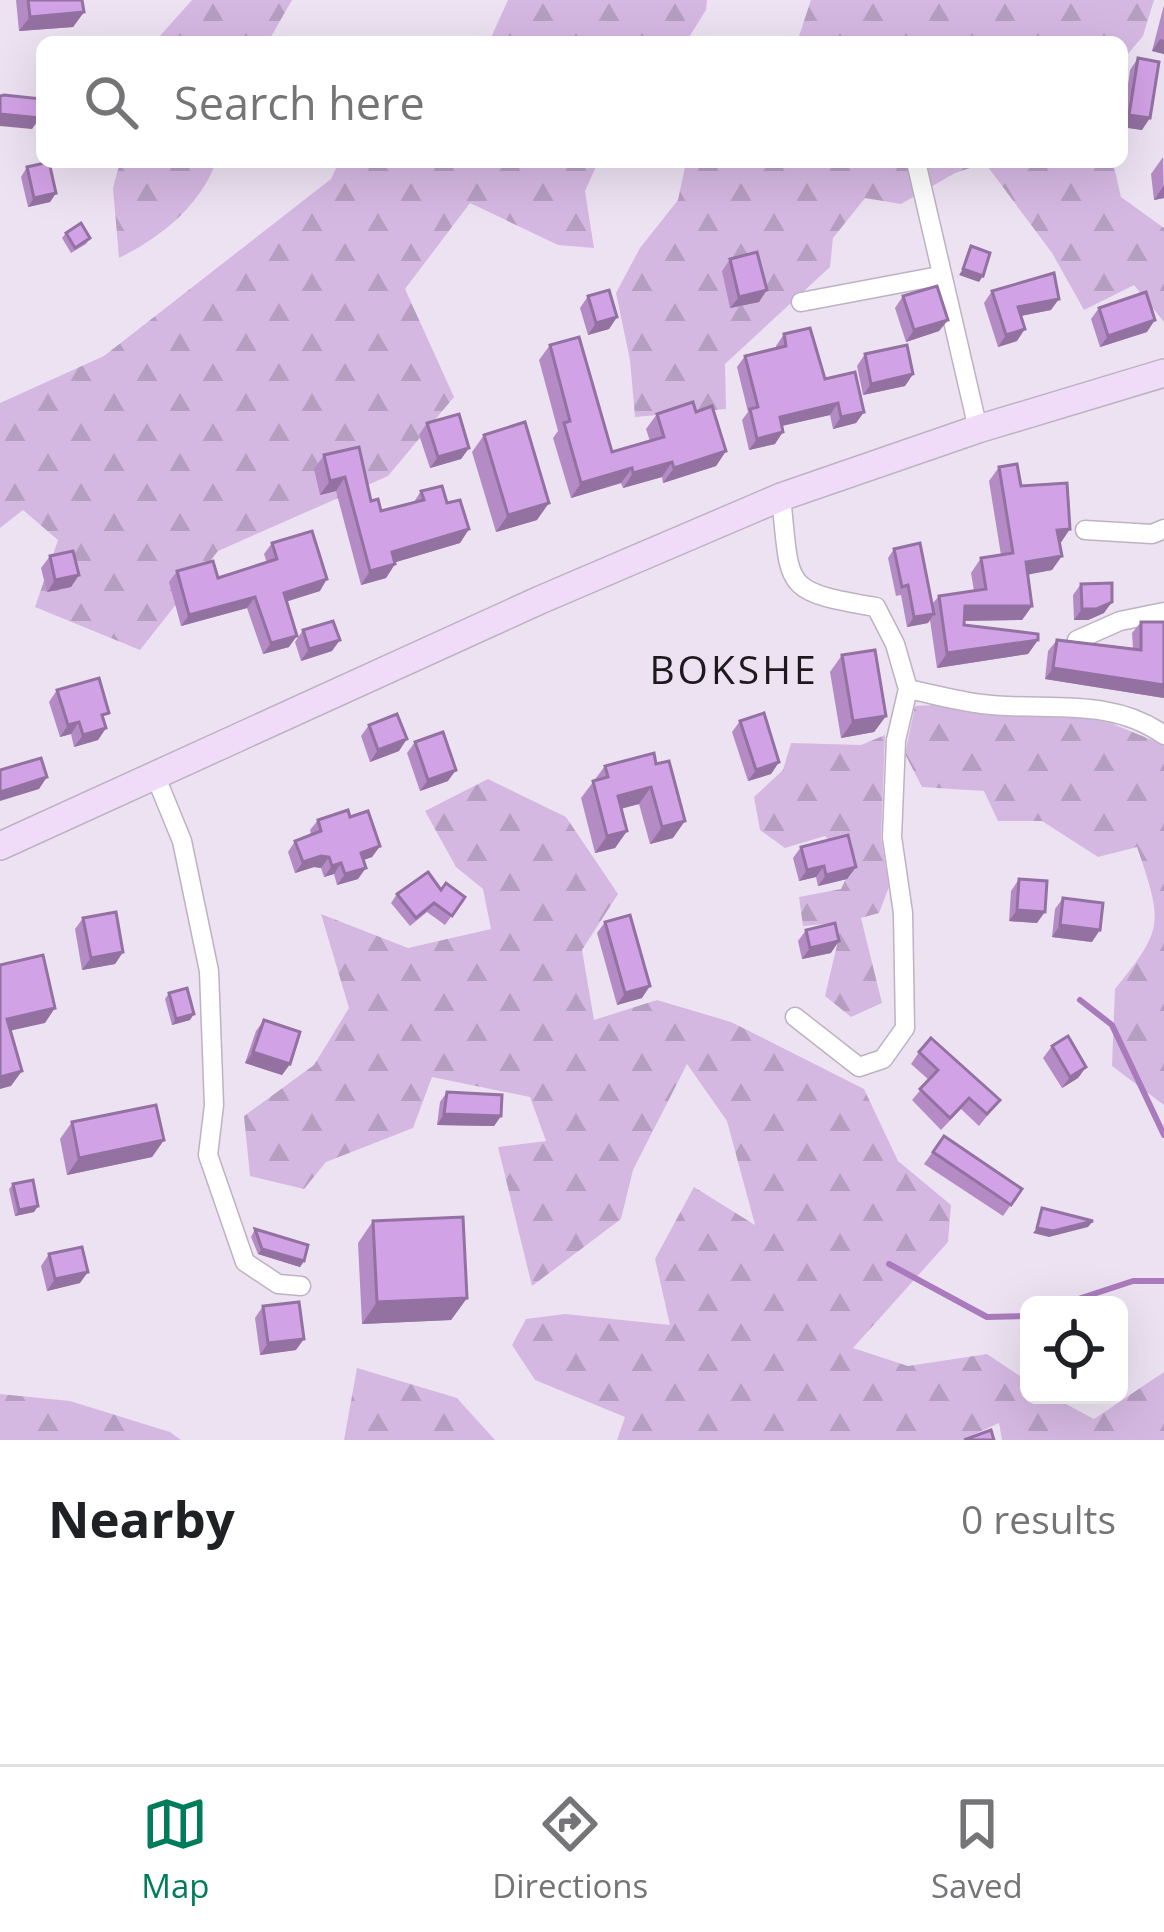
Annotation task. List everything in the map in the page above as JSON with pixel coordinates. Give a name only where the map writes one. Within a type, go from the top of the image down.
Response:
[{"type":"main road","points":[[0,846],[519,610],[781,497],[978,429],[1164,373]]},
{"type":"street","points":[[916,168],[978,429]]},
{"type":"street","points":[[802,302],[939,276]]},
{"type":"street","points":[[781,497],[790,576],[800,587],[830,599],[876,607],[895,644],[908,688],[896,740],[892,836],[903,914],[904,1028],[883,1059],[859,1067],[795,1017]]},
{"type":"street","points":[[1085,530],[1152,534],[1164,529]]},
{"type":"street","points":[[1077,640],[1120,621],[1164,612]]},
{"type":"street","points":[[908,688],[983,704],[1076,705],[1112,712],[1164,735]]},
{"type":"street","points":[[155,776],[182,841],[209,971],[214,1105],[208,1155],[245,1262],[278,1284],[302,1286]]},
{"type":"green space","points":[[192,0],[292,0],[271,36],[160,36]]},
{"type":"green space","points":[[508,0],[707,0],[690,36],[492,36]]},
{"type":"green space","points":[[811,0],[1154,0],[1143,36],[1128,54],[1128,36],[799,36]]},
{"type":"green space","points":[[118,168],[213,168],[200,193],[177,219],[119,258],[113,188]]},
{"type":"green space","points":[[336,168],[595,168],[585,191],[594,248],[558,245],[470,203],[405,289],[454,397],[388,476],[218,551],[140,650],[35,607],[58,540],[23,510],[0,528],[0,403],[104,356],[331,179]]},
{"type":"green space","points":[[685,168],[970,168],[901,204],[865,198],[833,238],[830,267],[725,364],[726,409],[635,417],[630,360],[616,293],[640,248],[678,200]]},
{"type":"green space","points":[[989,168],[1114,168],[1121,197],[1164,228],[1164,322],[1134,285],[1084,310],[1052,253]]},
{"type":"green space","points":[[952,704],[1008,716],[1065,712],[1113,724],[1164,745],[1164,1105],[1112,1066],[1115,989],[1143,952],[1154,924],[1151,893],[1137,847],[1098,857],[1042,821],[998,821],[984,791],[922,787],[905,754],[915,706]]},
{"type":"green space","points":[[885,735],[881,837],[889,887],[879,913],[861,918],[882,1003],[851,1017],[825,996],[837,945],[827,924],[803,926],[799,897],[841,889],[853,864],[825,836],[785,848],[760,830],[754,797],[783,770],[791,743],[861,745]]},
{"type":"green space","points":[[488,779],[566,817],[618,894],[582,950],[594,1020],[657,1000],[731,1022],[864,1089],[898,1161],[951,1205],[948,1242],[853,1348],[908,1366],[987,1354],[1020,1376],[1020,1404],[1066,1404],[1094,1419],[1116,1404],[1128,1404],[1128,1396],[1164,1372],[1164,1440],[1002,1440],[999,1423],[962,1440],[617,1440],[625,1417],[535,1380],[512,1345],[526,1319],[565,1314],[670,1325],[655,1259],[694,1187],[755,1225],[727,1121],[687,1064],[633,1170],[621,1219],[532,1286],[498,1147],[546,1141],[530,1097],[432,1077],[413,1128],[326,1162],[304,1189],[250,1176],[244,1116],[314,1065],[349,1008],[321,914],[408,948],[491,929],[483,889],[456,867],[425,811]]},
{"type":"green space","points":[[357,1368],[457,1398],[495,1440],[344,1440]]},
{"type":"green space","points":[[0,1394],[70,1401],[170,1432],[181,1440],[0,1440]]},
{"type":"building","points":[[28,0],[82,0],[84,12],[30,17]]},
{"type":"building","points":[[1138,58],[1159,62],[1150,118],[1129,115]]},
{"type":"building","points":[[0,96],[36,98],[36,118],[0,114]]},
{"type":"building","points":[[27,167],[50,168],[56,193],[34,198]]},
{"type":"building","points":[[81,223],[90,238],[75,248],[66,233]]},
{"type":"building","points":[[971,246],[990,253],[983,276],[963,269]]},
{"type":"building","points":[[757,252],[767,290],[739,297],[730,259]]},
{"type":"building","points":[[1054,273],[1059,299],[1018,307],[1025,329],[1006,335],[992,291]]},
{"type":"building","points":[[937,286],[948,320],[914,330],[903,296]]},
{"type":"building","points":[[609,290],[617,317],[596,323],[588,296]]},
{"type":"building","points":[[1146,292],[1155,320],[1108,336],[1099,308]]},
{"type":"building","points":[[810,328],[825,379],[855,372],[864,412],[841,417],[838,403],[780,417],[783,432],[757,439],[750,409],[758,407],[745,356],[786,346],[784,334]]},
{"type":"building","points":[[579,337],[612,452],[664,437],[657,414],[693,402],[696,412],[712,406],[726,451],[674,468],[672,462],[633,473],[632,468],[581,483],[550,345]]},
{"type":"building","points":[[907,345],[913,374],[871,384],[865,354]]},
{"type":"building","points":[[459,414],[469,448],[438,457],[427,423]]},
{"type":"building","points":[[525,422],[549,503],[508,515],[484,435]]},
{"type":"building","points":[[359,447],[371,501],[378,499],[381,511],[424,500],[421,491],[442,486],[447,503],[460,500],[469,529],[392,552],[395,564],[370,571],[345,477],[330,481],[324,455]]},
{"type":"building","points":[[1017,464],[1021,486],[1067,483],[1070,529],[1057,530],[1062,556],[1026,562],[1032,606],[965,606],[964,625],[1038,634],[1038,640],[947,653],[939,596],[986,589],[981,558],[1013,553],[999,467]]},
{"type":"building","points":[[312,531],[327,579],[284,593],[297,636],[271,643],[255,597],[189,615],[177,571],[213,561],[218,578],[277,559],[272,543]]},
{"type":"building","points":[[920,543],[934,614],[914,617],[894,549]]},
{"type":"building","points":[[73,551],[79,575],[55,580],[50,556]]},
{"type":"building","points":[[1112,583],[1112,602],[1082,609],[1081,584]]},
{"type":"building","points":[[333,621],[340,640],[309,649],[303,630]]},
{"type":"building","points":[[1141,622],[1164,622],[1164,685],[1053,668],[1057,640],[1141,650]]},
{"type":"building","points":[[875,650],[886,716],[853,721],[842,655]]},
{"type":"building","points":[[99,678],[109,713],[102,715],[106,728],[83,735],[79,722],[68,725],[57,690]]},
{"type":"building","points":[[764,713],[779,762],[756,770],[740,721]]},
{"type":"building","points":[[397,714],[407,739],[378,750],[369,725]]},
{"type":"building","points":[[443,732],[456,770],[428,780],[415,742]]},
{"type":"building","points":[[654,753],[656,764],[669,761],[685,821],[662,827],[651,787],[618,796],[627,831],[607,836],[593,781],[608,777],[605,766]]},
{"type":"building","points":[[41,758],[47,777],[0,792],[0,770]]},
{"type":"building","points":[[348,810],[350,817],[368,811],[380,846],[361,853],[366,868],[345,874],[341,863],[332,866],[329,857],[303,862],[295,841],[321,831],[318,820]]},
{"type":"building","points":[[848,835],[856,867],[826,875],[824,866],[807,870],[801,847]]},
{"type":"building","points":[[428,872],[441,890],[446,883],[465,897],[452,916],[434,903],[416,918],[397,894]]},
{"type":"building","points":[[1019,879],[1047,881],[1045,912],[1017,910]]},
{"type":"building","points":[[1063,898],[1103,903],[1100,930],[1060,925]]},
{"type":"building","points":[[116,912],[123,952],[91,958],[83,918]]},
{"type":"building","points":[[630,915],[650,986],[625,993],[605,922]]},
{"type":"building","points":[[835,923],[839,941],[810,948],[806,930]]},
{"type":"building","points":[[43,955],[55,1008],[7,1019],[22,1071],[0,1077],[0,965]]},
{"type":"building","points":[[187,988],[194,1014],[176,1019],[169,993]]},
{"type":"building","points":[[264,1020],[300,1032],[290,1064],[253,1052]]},
{"type":"building","points":[[1068,1036],[1086,1067],[1070,1077],[1052,1046]]},
{"type":"building","points":[[931,1038],[1000,1100],[987,1114],[969,1098],[950,1118],[920,1089],[938,1070],[919,1052]]},
{"type":"building","points":[[447,1092],[502,1095],[501,1116],[444,1114]]},
{"type":"building","points":[[156,1105],[164,1140],[79,1158],[72,1122]]},
{"type":"building","points":[[944,1136],[1022,1189],[1011,1205],[933,1152]]},
{"type":"building","points":[[33,1180],[38,1206],[19,1210],[13,1184]]},
{"type":"building","points":[[1042,1208],[1093,1221],[1053,1231],[1037,1228]]},
{"type":"building","points":[[463,1217],[467,1298],[377,1302],[373,1221]]},
{"type":"building","points":[[255,1229],[308,1245],[304,1261],[262,1249]]},
{"type":"building","points":[[82,1247],[88,1272],[55,1279],[49,1254]]},
{"type":"building","points":[[299,1302],[304,1339],[268,1343],[263,1306]]},
{"type":"building","points":[[991,1430],[994,1440],[964,1440]]},
{"type":"waterway","points":[[1080,1000],[1112,1025],[1164,1135]]},
{"type":"waterway","points":[[889,1264],[987,1317],[1020,1316]]},
{"type":"waterway","points":[[1087,1296],[1133,1281],[1164,1281]]},
{"type":"district","name":"BOKSHE","points":[[734,668]]}]
